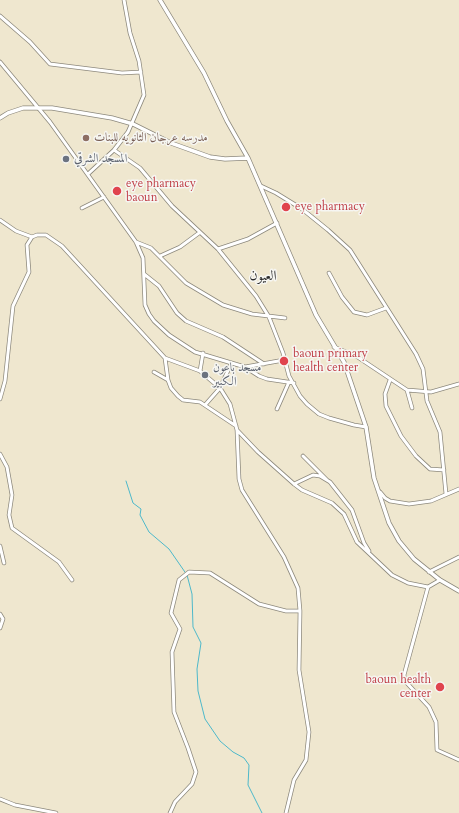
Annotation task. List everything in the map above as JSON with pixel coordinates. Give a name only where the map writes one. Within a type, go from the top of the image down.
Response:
[{"type":"street","points":[[88,174],[114,150],[133,124],[144,95],[141,72],[124,0]]},
{"type":"street","points":[[160,0],[204,73],[227,121],[248,158],[278,223],[316,315],[344,362],[366,427],[368,446],[377,488],[385,513],[399,541],[414,559],[429,572],[459,591]]},
{"type":"street","points":[[0,16],[30,42],[50,64],[122,73],[141,72]]},
{"type":"street","points":[[0,62],[38,107],[136,242],[143,258],[145,305],[151,318],[176,340],[195,352],[203,353],[231,364],[245,367],[267,379],[294,383]]},
{"type":"street","points":[[0,118],[14,110],[38,107],[112,118],[133,124],[171,144],[198,154],[219,159],[248,158]]},
{"type":"street","points":[[114,150],[140,168],[163,197],[199,233],[218,249],[256,296],[269,317],[289,376],[300,396],[319,414],[354,425],[366,427]]},
{"type":"street","points":[[261,186],[291,202],[339,240],[356,258],[420,361],[423,369],[424,392],[440,432],[446,494]]},
{"type":"street","points":[[82,208],[104,197]]},
{"type":"street","points":[[0,220],[16,231],[32,238],[46,235],[62,246],[165,358],[200,370],[220,388],[230,404],[237,428],[239,479],[242,490],[281,552],[298,588],[300,611],[299,670],[309,732],[306,760],[292,785],[286,813]]},
{"type":"street","points":[[218,249],[248,239],[278,223]]},
{"type":"street","points":[[160,256],[180,247],[199,233]]},
{"type":"street","points":[[0,399],[5,381],[12,306],[29,272],[26,248],[32,238]]},
{"type":"street","points":[[136,242],[147,246],[160,256],[186,282],[213,300],[229,308],[269,317],[285,318]]},
{"type":"street","points":[[329,273],[342,297],[354,312],[367,315],[386,308]]},
{"type":"street","points":[[144,274],[159,286],[177,313],[186,321],[223,336],[264,364]]},
{"type":"street","points":[[334,347],[356,356],[406,390],[424,392],[441,390],[459,384]]},
{"type":"street","points":[[200,370],[203,353]]},
{"type":"street","points":[[165,358],[168,380],[173,392],[182,399],[196,401],[205,405],[237,428],[258,452],[294,484],[312,495],[332,503],[344,514],[357,542],[370,552],[398,579],[428,587]]},
{"type":"street","points":[[245,367],[284,360]]},
{"type":"street","points":[[205,405],[220,388],[231,364]]},
{"type":"street","points":[[154,372],[168,380]]},
{"type":"street","points":[[390,380],[385,394],[386,406],[401,436],[416,456],[430,469],[444,470]]},
{"type":"street","points":[[277,409],[289,382]]},
{"type":"street","points":[[406,390],[412,408]]},
{"type":"street","points":[[0,454],[7,467],[11,487],[12,495],[9,515],[12,528],[58,562],[72,580]]},
{"type":"street","points":[[302,456],[320,471],[352,510],[364,543],[370,552]]},
{"type":"street","points":[[294,484],[313,475],[320,476],[330,482]]},
{"type":"street","points":[[377,488],[385,498],[401,504],[428,501],[459,489]]},
{"type":"street","points":[[0,546],[4,563]]},
{"type":"street","points":[[429,572],[459,557]]},
{"type":"street","points":[[170,813],[175,802],[192,784],[196,772],[174,712],[172,652],[180,629],[171,613],[179,580],[189,572],[210,573],[259,604],[286,611],[300,611]]},
{"type":"street","points":[[440,580],[428,587],[404,675],[404,682],[429,707],[436,722],[437,750],[459,760]]},
{"type":"street","points":[[0,614],[3,619],[0,628]]},
{"type":"street","points":[[0,800],[15,805],[56,813]]},
{"type":"waterway","points":[[126,481],[133,503],[141,509],[140,515],[149,532],[169,549],[187,575],[192,594],[193,627],[201,643],[197,669],[198,691],[205,719],[220,741],[233,752],[244,758],[249,765],[248,785],[262,813]]},
{"type":"place","name":"مدرسه عرجان الثانويه للبنات","points":[[86,138]]},
{"type":"place","name":"المسجد الشرقي","points":[[66,159]]},
{"type":"place","name":"eye pharmacy baoun","points":[[117,191]]},
{"type":"place","name":"eye pharmacy","points":[[286,207]]},
{"type":"place","name":"baoun primary health center","points":[[284,361]]},
{"type":"place","name":"مسجد باعون الكبير","points":[[205,375]]},
{"type":"place","name":"baoun health center","points":[[440,687]]},
{"type":"district","name":"العيون","points":[[263,277]]}]
